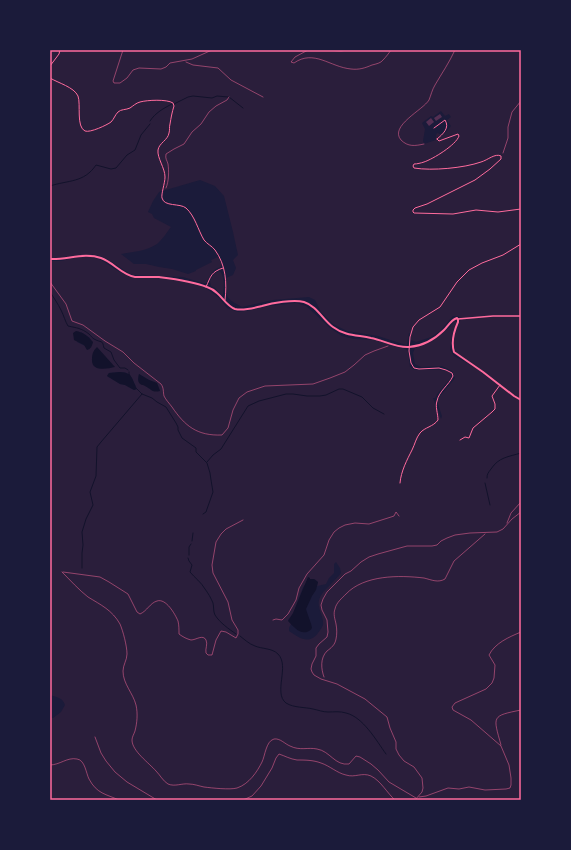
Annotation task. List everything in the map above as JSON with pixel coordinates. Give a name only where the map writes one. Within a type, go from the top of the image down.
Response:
[{"type":"main road","points":[[50,260],[84,255],[102,258],[125,273],[133,276],[175,279],[206,287],[215,292],[228,305],[234,308],[246,310],[264,305],[296,301],[302,302],[309,304],[326,322],[346,334],[370,338],[395,345],[409,347],[425,343],[436,337],[456,318],[458,319],[458,322],[454,333],[454,352],[521,400]]},
{"type":"street","points":[[50,66],[59,54],[60,50]]},
{"type":"street","points":[[50,78],[68,87],[78,95],[79,118],[83,129],[87,131],[92,131],[108,124],[118,112],[139,102],[167,100],[173,103],[174,106],[169,125],[169,133],[166,140],[158,149],[158,154],[165,172],[165,183],[162,199],[170,205],[181,206],[190,213],[205,242],[214,250],[222,262],[225,276],[224,301]]},
{"type":"street","points":[[434,128],[445,120],[447,124],[445,132],[437,139],[439,141],[458,134],[459,136],[450,146],[430,160],[414,164],[414,168],[444,168],[463,166],[481,162],[498,155],[501,156],[501,160],[475,180],[427,204],[414,208],[412,211],[414,213],[453,214],[476,210],[498,212],[521,209]]},
{"type":"street","points":[[400,483],[402,472],[416,438],[421,431],[432,426],[438,420],[436,402],[439,395],[451,381],[453,376],[452,373],[439,368],[414,368],[411,363],[409,347],[413,327],[420,320],[440,306],[463,275],[478,265],[503,255],[521,244]]},
{"type":"street","points":[[206,287],[213,272],[224,268]]},
{"type":"street","points":[[458,319],[493,316],[521,316]]},
{"type":"street","points":[[460,440],[465,437],[469,438],[473,428],[495,409],[492,396],[500,385]]},
{"type":"path","points":[[123,50],[113,81],[114,83],[120,83],[134,70],[139,68],[161,69],[169,64],[184,61],[212,50]]},
{"type":"path","points":[[308,50],[295,57],[292,60],[292,63],[307,57],[322,59],[336,66],[362,70],[382,62],[391,50]]},
{"type":"path","points":[[327,50],[347,50]]},
{"type":"path","points":[[424,144],[411,146],[399,138],[398,133],[406,121],[424,106],[434,86],[451,60],[455,50]]},
{"type":"path","points":[[184,61],[192,65],[218,68],[231,80],[263,96]]},
{"type":"path","points":[[162,194],[168,184],[166,154],[184,144],[188,136],[202,124],[209,112],[229,98]]},
{"type":"path","points":[[501,156],[508,138],[508,127],[512,112],[521,100]]},
{"type":"path","points":[[519,102],[521,114]]},
{"type":"path","points":[[50,282],[66,304],[72,321],[83,325],[123,352],[134,363],[161,384],[163,386],[164,396],[175,411],[187,425],[200,433],[222,435],[228,428],[233,410],[239,398],[247,392],[265,386],[313,384],[344,372],[365,355],[390,346]]},
{"type":"path","points":[[507,524],[507,520],[511,513],[521,502]]},
{"type":"path","points":[[273,620],[282,620],[288,614],[296,600],[299,588],[307,574],[324,555],[329,540],[334,532],[355,522],[369,524],[391,518],[396,512],[399,516]]},
{"type":"path","points":[[418,797],[423,788],[422,778],[414,767],[399,756],[396,742],[387,718],[365,698],[337,684],[317,677],[312,672],[312,664],[316,656],[316,648],[327,637],[328,632],[327,620],[321,605],[323,599],[327,592],[344,574],[351,571],[361,562],[378,554],[407,546],[437,545],[441,541],[455,535],[497,532],[503,529],[521,512]]},
{"type":"path","points":[[62,572],[100,577],[128,594],[137,612],[140,614],[158,600],[166,602],[178,622],[179,634],[189,640],[201,637],[204,638],[207,642],[205,650],[206,653],[208,655],[212,655],[216,640],[221,631],[226,632],[236,638],[238,634],[238,630],[232,620],[228,602],[213,573],[212,561],[216,542],[226,529],[243,520]]},
{"type":"path","points":[[324,677],[321,667],[323,656],[336,641],[334,611],[337,604],[348,592],[354,587],[367,581],[389,577],[407,577],[433,581],[443,580],[445,579],[454,561],[487,533]]},
{"type":"path","points":[[60,570],[88,596],[108,609],[119,623],[127,654],[123,673],[137,706],[138,719],[132,742],[142,757],[168,783],[224,789],[237,788],[248,782],[259,767],[272,739],[277,739],[297,748],[317,749],[342,764],[349,764],[356,756],[360,757],[378,770],[386,780],[416,798]]},
{"type":"path","points":[[501,746],[471,720],[453,710],[452,707],[455,703],[487,688],[492,683],[495,665],[489,655],[492,650],[502,641],[521,632]]},
{"type":"path","points":[[415,800],[418,797],[426,796],[448,788],[469,787],[485,790],[510,788],[511,778],[509,765],[501,746],[495,721],[502,714],[521,710]]},
{"type":"path","points":[[95,737],[106,761],[115,772],[127,782],[157,800]]},
{"type":"path","points":[[243,800],[252,796],[261,786],[279,754],[296,760],[320,762],[347,776],[362,774],[369,775],[377,780],[395,800]]},
{"type":"path","points":[[50,765],[54,765],[67,759],[79,759],[82,761],[93,785],[105,795],[120,800]]},
{"type":"shaded area","points":[[50,50],[521,50],[521,800],[50,800],[50,718],[53,718],[61,712],[65,705],[61,699],[50,695],[50,261],[61,261],[83,256],[93,257],[132,278],[158,278],[197,285],[206,288],[219,298],[227,308],[238,312],[296,303],[306,306],[330,328],[342,336],[354,339],[374,340],[405,349],[408,351],[410,367],[415,370],[440,370],[451,373],[451,378],[435,398],[433,398],[441,419],[442,416],[437,401],[455,378],[452,371],[442,366],[421,367],[415,364],[413,353],[415,348],[431,342],[455,321],[457,322],[452,335],[450,350],[454,356],[476,368],[495,383],[498,382],[457,353],[454,340],[461,319],[458,316],[453,316],[440,331],[431,337],[416,342],[411,340],[411,334],[409,333],[406,345],[378,336],[347,331],[333,324],[321,312],[315,300],[309,297],[273,300],[242,307],[229,299],[226,293],[226,278],[233,275],[236,268],[233,260],[238,255],[233,232],[224,196],[215,186],[200,180],[159,192],[148,212],[152,214],[154,218],[171,227],[157,244],[139,251],[121,254],[134,264],[146,264],[188,274],[212,262],[211,260],[218,257],[222,265],[213,271],[206,283],[183,277],[133,275],[113,262],[94,255],[87,254],[50,258]],"holes":[[[441,111],[445,116],[449,114],[451,117],[447,120],[451,126],[444,134],[437,133],[436,140],[424,144],[425,129],[422,123],[431,116],[433,117]],[[81,332],[90,338],[85,346],[77,342]],[[109,373],[127,373],[132,378],[137,389],[134,390],[120,384],[107,376]],[[139,374],[157,383],[160,391],[152,390],[139,382]],[[336,562],[341,573],[323,593],[319,600],[319,606],[323,619],[322,628],[315,637],[311,639],[304,639],[296,636],[289,631],[291,624],[288,620],[293,614],[303,587],[310,579],[314,579],[318,582],[317,586],[326,584],[334,573],[334,564]]]},
{"type":"shaded area","points":[[220,271],[224,282],[222,296],[215,288],[211,286],[210,281],[214,273]]},
{"type":"shaded area","points":[[76,331],[86,335],[93,342],[89,349],[87,350],[84,345],[74,340],[73,333]]},
{"type":"shaded area","points":[[97,347],[115,367],[100,369],[94,366],[92,363],[92,355]]},
{"type":"shaded area","points":[[120,372],[128,374],[132,377],[137,389],[134,390],[120,384],[107,376],[109,373]]},
{"type":"shaded area","points":[[139,374],[157,383],[160,391],[153,391],[140,384],[138,380]]},
{"type":"shaded area","points":[[308,577],[318,582],[316,590],[306,609],[312,628],[307,632],[301,632],[288,621],[293,613]]},
{"type":"building","points":[[440,114],[442,117],[436,121],[434,118]]},
{"type":"building","points":[[431,118],[434,122],[429,126],[426,122]]},
{"type":"waterway","points":[[174,104],[193,96],[212,98],[217,96],[228,97]]},
{"type":"waterway","points":[[229,97],[243,108]]},
{"type":"waterway","points":[[150,121],[157,113],[172,104]]},
{"type":"waterway","points":[[50,186],[81,178],[91,171],[96,165],[111,169],[116,168],[127,155],[135,150],[141,135],[150,124]]},
{"type":"waterway","points":[[50,292],[60,308],[68,326],[84,330],[94,339],[102,342],[104,348],[111,352],[114,360],[120,368],[125,368],[128,370]]},
{"type":"waterway","points":[[129,372],[135,386]]},
{"type":"waterway","points":[[137,389],[142,394],[152,398],[166,407],[176,423],[182,438],[196,448],[196,452],[207,463],[213,492],[206,512],[203,514]]},
{"type":"waterway","points":[[207,462],[221,449],[248,406],[259,401],[286,394],[320,396],[343,389],[362,397],[373,408],[384,414]]},
{"type":"waterway","points":[[82,568],[82,532],[86,519],[93,505],[90,492],[96,476],[97,447],[142,394]]},
{"type":"waterway","points":[[487,478],[488,473],[497,462],[504,458],[521,453]]},
{"type":"waterway","points":[[485,483],[490,505]]},
{"type":"waterway","points":[[192,541],[193,533]]},
{"type":"waterway","points":[[189,555],[189,547],[191,544]]},
{"type":"waterway","points":[[188,558],[192,565],[190,572],[202,584],[209,596],[213,603],[215,615],[222,623],[236,634]]},
{"type":"waterway","points":[[240,636],[253,645],[276,652],[278,654],[282,665],[281,693],[282,699],[286,703],[296,707],[310,708],[326,712],[342,712],[352,715],[369,730],[386,754]]}]
